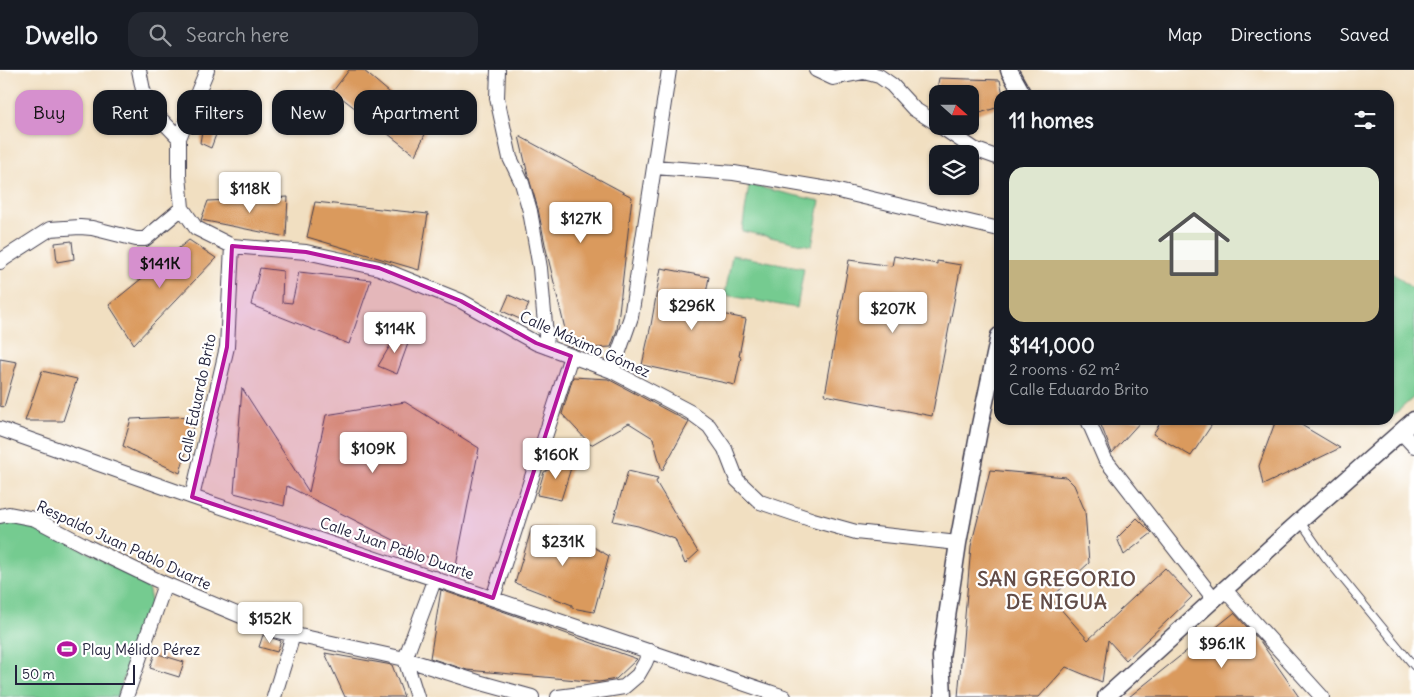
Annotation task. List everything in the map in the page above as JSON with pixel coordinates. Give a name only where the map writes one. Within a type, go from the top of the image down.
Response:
[{"type":"street","points":[[139,70],[143,90],[151,109],[179,138]]},
{"type":"street","points":[[0,262],[50,229],[92,228],[136,239],[145,239],[182,208],[179,176],[179,138],[207,70]]},
{"type":"street","points":[[498,70],[497,98],[510,158],[522,183],[530,211],[540,268],[547,347]]},
{"type":"street","points":[[612,371],[631,317],[669,70]]},
{"type":"street","points":[[816,70],[833,78],[864,72],[879,76],[892,86],[914,109],[929,119]]},
{"type":"street","points":[[1009,70],[1020,90]]},
{"type":"street","points":[[954,135],[974,149],[994,156]]},
{"type":"street","points":[[654,167],[734,173],[834,190],[994,227]]},
{"type":"street","name":"Calle Máximo Gómez","points":[[182,208],[196,228],[232,246],[306,252],[379,268],[461,302],[536,343],[612,371],[690,412],[708,426],[725,449],[737,480],[760,502],[856,532],[958,543]]},
{"type":"street","name":"Calle Eduardo Brito","points":[[192,497],[227,347],[232,246]]},
{"type":"street","points":[[493,598],[571,356]]},
{"type":"street","points":[[943,697],[941,657],[958,543],[994,360]]},
{"type":"street","points":[[1106,697],[1414,420]]},
{"type":"street","points":[[1090,425],[1106,459],[1220,594],[1322,697]]},
{"type":"street","name":"Calle Juan Pablo Duarte","points":[[0,429],[192,497],[784,697]]},
{"type":"street","points":[[1401,432],[1414,446]]},
{"type":"street","name":"Respaldo Juan Pablo Duarte","points":[[0,516],[9,514],[35,519],[165,584],[277,631],[405,659],[532,697]]},
{"type":"street","points":[[417,697],[405,659],[435,578]]},
{"type":"street","points":[[126,697],[165,584]]},
{"type":"street","points":[[274,697],[293,635]]},
{"type":"street","points":[[558,697],[624,686],[638,675],[650,651]]},
{"type":"lane","points":[[1300,521],[1325,557],[1414,666]]},
{"type":"highlighted area","points":[[232,246],[306,252],[379,268],[461,301],[536,343],[571,356],[493,598],[192,497],[227,347]]},
{"type":"green space","points":[[749,185],[820,201],[812,246],[742,231]]},
{"type":"green space","points":[[732,255],[804,268],[797,308],[725,295]]},
{"type":"green space","points":[[1394,274],[1414,290],[1414,397],[1394,415]]},
{"type":"green space","name":"Play Mélido Pérez","points":[[0,520],[31,522],[143,582],[149,591],[151,601],[117,697],[0,697]]},
{"type":"building","points":[[349,70],[363,70],[387,90],[354,90],[354,107],[344,100],[344,90],[334,90]]},
{"type":"building","points":[[939,78],[1000,80],[1002,90],[994,90],[994,109],[979,113],[979,85],[938,85]]},
{"type":"building","points":[[201,135],[216,135],[211,148],[200,143]]},
{"type":"building","points":[[389,135],[425,135],[415,155]]},
{"type":"building","points":[[519,136],[632,197],[617,330],[611,347],[577,349],[569,346],[538,209]]},
{"type":"building","points":[[288,197],[286,237],[201,220],[208,201]]},
{"type":"building","points":[[315,202],[428,214],[419,270],[307,237]]},
{"type":"building","points":[[189,240],[216,258],[134,344],[109,305]]},
{"type":"building","points":[[72,241],[74,259],[57,262],[55,243]]},
{"type":"building","points":[[894,256],[937,264],[937,261],[961,265],[932,416],[825,395],[849,260],[892,266]]},
{"type":"building","points":[[260,268],[283,271],[282,302],[292,303],[299,272],[371,280],[349,344],[251,305]]},
{"type":"building","points":[[661,268],[709,277],[703,310],[746,319],[735,385],[642,365]]},
{"type":"building","points":[[509,295],[529,304],[522,320],[502,311]]},
{"type":"building","points":[[397,334],[410,338],[397,374],[378,366]]},
{"type":"building","points":[[0,359],[17,362],[4,407],[0,406]]},
{"type":"building","points":[[42,371],[77,379],[63,421],[25,421]]},
{"type":"building","points":[[573,377],[608,379],[689,422],[662,471],[653,438],[629,423],[591,445],[562,414]]},
{"type":"building","points":[[242,388],[309,492],[326,415],[405,402],[479,448],[455,571],[287,486],[284,506],[234,493]]},
{"type":"building","points":[[196,416],[180,473],[123,446],[131,419]]},
{"type":"building","points":[[1101,425],[1137,425],[1112,453]]},
{"type":"building","points":[[1159,425],[1212,425],[1191,456],[1153,434]]},
{"type":"building","points":[[1274,425],[1301,425],[1340,448],[1263,485],[1259,466]]},
{"type":"building","points":[[575,455],[561,500],[537,495],[544,472]]},
{"type":"building","points":[[990,470],[1066,477],[1074,485],[1085,511],[1089,563],[1051,598],[1088,640],[1165,568],[1192,597],[1126,660],[1108,640],[1102,682],[1066,667],[1039,697],[958,697],[971,546]]},
{"type":"building","points":[[628,471],[658,478],[656,482],[698,552],[685,564],[675,539],[638,526],[613,521]]},
{"type":"building","points":[[1137,518],[1152,533],[1124,555],[1117,538]]},
{"type":"building","points":[[532,527],[578,528],[575,536],[609,556],[594,612],[572,608],[572,605],[515,583]]},
{"type":"building","points":[[441,590],[637,659],[616,679],[599,682],[467,670],[430,658]]},
{"type":"building","points":[[1234,613],[1260,641],[1299,697],[1129,697]]},
{"type":"building","points":[[263,635],[281,641],[277,652],[259,647]]},
{"type":"building","points":[[155,653],[184,662],[179,677],[150,668]]},
{"type":"building","points":[[325,653],[392,665],[404,697],[345,697]]},
{"type":"place","name":"Play Mélido Pérez","points":[[67,649]]},
{"type":"district","name":"SAN GREGORIO DE NIGUA","points":[[1057,590]]}]
